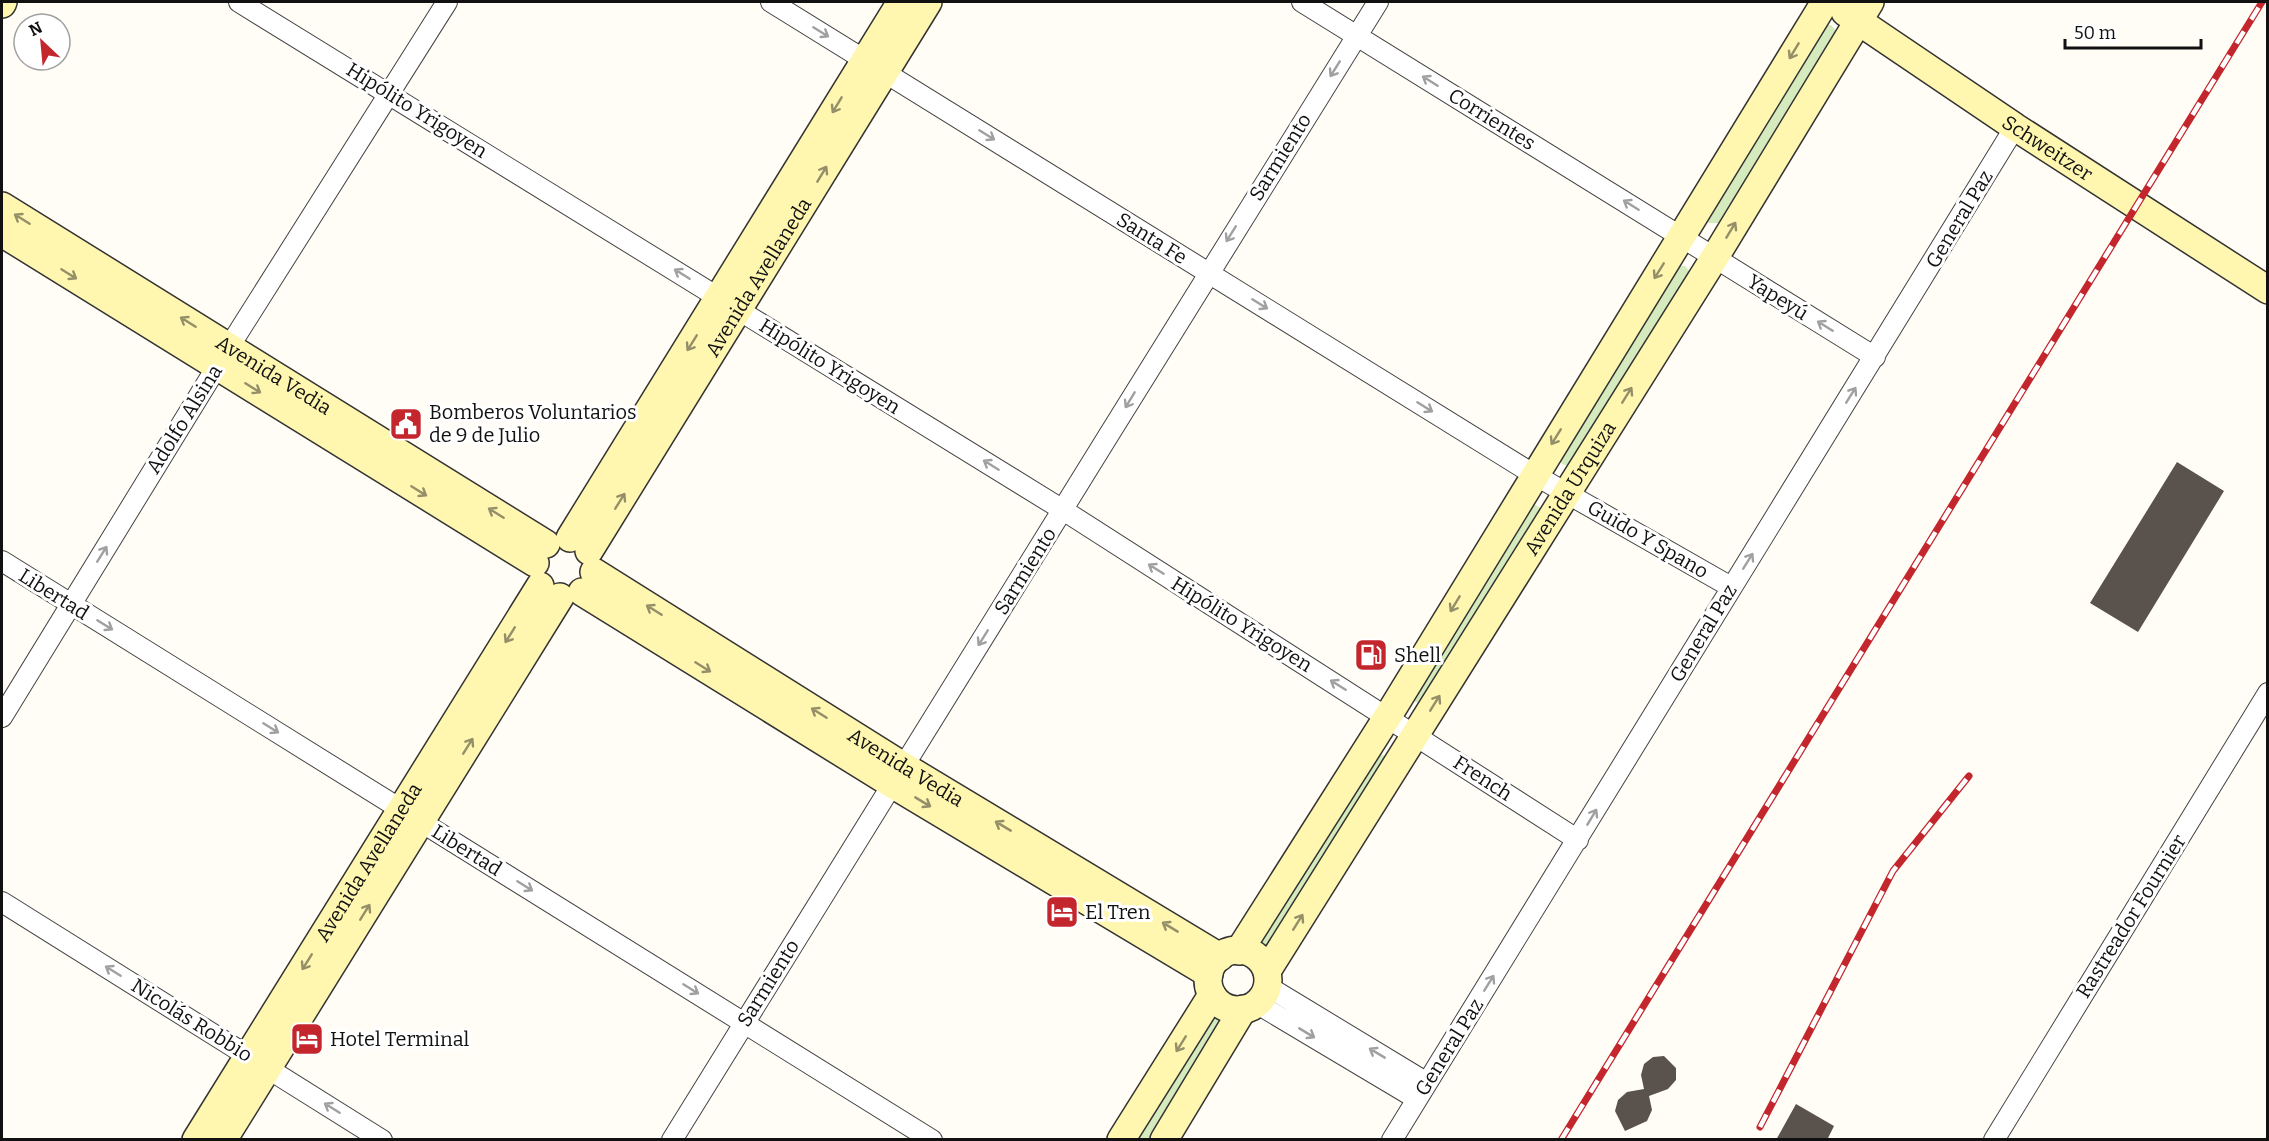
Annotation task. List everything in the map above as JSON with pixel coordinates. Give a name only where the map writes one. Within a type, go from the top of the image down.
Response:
[{"type":"main road","name":"Avenida Avellaneda","points":[[196,1140],[258,1062],[730,304],[874,65],[901,2]]},
{"type":"main road","name":"Avenida Avellaneda","points":[[874,65],[928,2]]},
{"type":"main road","name":"Avenida Urquiza","points":[[1121,1140],[1220,969],[1388,716],[1533,474],[1825,2]]},
{"type":"main road","name":"Schweitzer","points":[[1833,2],[1864,12],[2015,127],[2268,290]]},
{"type":"main road","name":"Avenida Urquiza","points":[[1164,1140],[1258,993],[1415,734],[1715,257],[1864,12]]},
{"type":"main road","name":"Avenida Vedia","points":[[2,206],[223,357]]},
{"type":"main road","name":"Avenida Vedia","points":[[2,233],[223,357],[898,775],[1220,969]]},
{"type":"main road","points":[[1256,956],[1258,993],[1228,1009],[1220,969],[1256,956]]},
{"type":"main road","name":"Avenida Avellaneda","points":[[223,1140],[258,1062]]},
{"type":"street","name":"Hipólito Yrigoyen","points":[[239,2],[1063,510],[1388,716]]},
{"type":"street","name":"Adolfo Alsina","points":[[2,717],[223,357],[447,2]]},
{"type":"street","name":"Santa Fe","points":[[771,2],[1533,474]]},
{"type":"street","name":"Corrientes","points":[[1302,2],[1681,236]]},
{"type":"street","name":"Sarmiento","points":[[672,1140],[1063,510],[1207,272],[1378,2]]},
{"type":"street","name":"General Paz","points":[[1392,1140],[2015,127]]},
{"type":"street","name":"Yapeyú","points":[[1681,236],[1875,357]]},
{"type":"street","name":"Guido Y Spano","points":[[1533,474],[1731,587]]},
{"type":"street","name":"Libertad","points":[[2,561],[932,1140]]},
{"type":"street","name":"Rastreador Fournier","points":[[1994,1140],[2268,693]]},
{"type":"street","name":"French","points":[[1388,716],[1578,840]]},
{"type":"street","name":"Nicolás Robbio","points":[[2,902],[382,1140]]},
{"type":"street","points":[[1258,993],[1422,1091]]},
{"type":"green space","points":[[1825,25],[1831,25],[1838,33],[1721,223],[1706,222]]},
{"type":"green space","points":[[1679,266],[1685,266],[1691,273],[1569,466],[1562,464],[1559,459]]},
{"type":"green space","points":[[1534,504],[1542,509],[1420,704],[1412,700]]},
{"type":"green space","points":[[1378,752],[1386,757],[1265,953],[1258,952],[1255,947]]},
{"type":"green space","points":[[1219,1006],[1229,1008],[1156,1139],[1133,1140]]},
{"type":"building","points":[[2177,462],[2224,491],[2138,632],[2090,603]]},
{"type":"building","points":[[1664,1056],[1676,1068],[1676,1080],[1668,1089],[1649,1096],[1652,1110],[1647,1121],[1625,1131],[1615,1111],[1618,1100],[1627,1092],[1644,1089],[1641,1075],[1644,1064],[1653,1057]]},
{"type":"building","points":[[1796,1104],[1834,1126],[1827,1140],[1776,1140]]},
{"type":"railway","points":[[1561,1140],[2262,2]]},
{"type":"railway","points":[[1760,1127],[1893,871],[1969,776]]},
{"type":"place","name":"Bomberos Voluntarios de 9 de Julio","points":[[406,424]]},
{"type":"place","name":"Shell","points":[[1371,655]]},
{"type":"place","name":"El Tren","points":[[1062,912]]},
{"type":"place","name":"Hotel Terminal","points":[[307,1039]]}]
